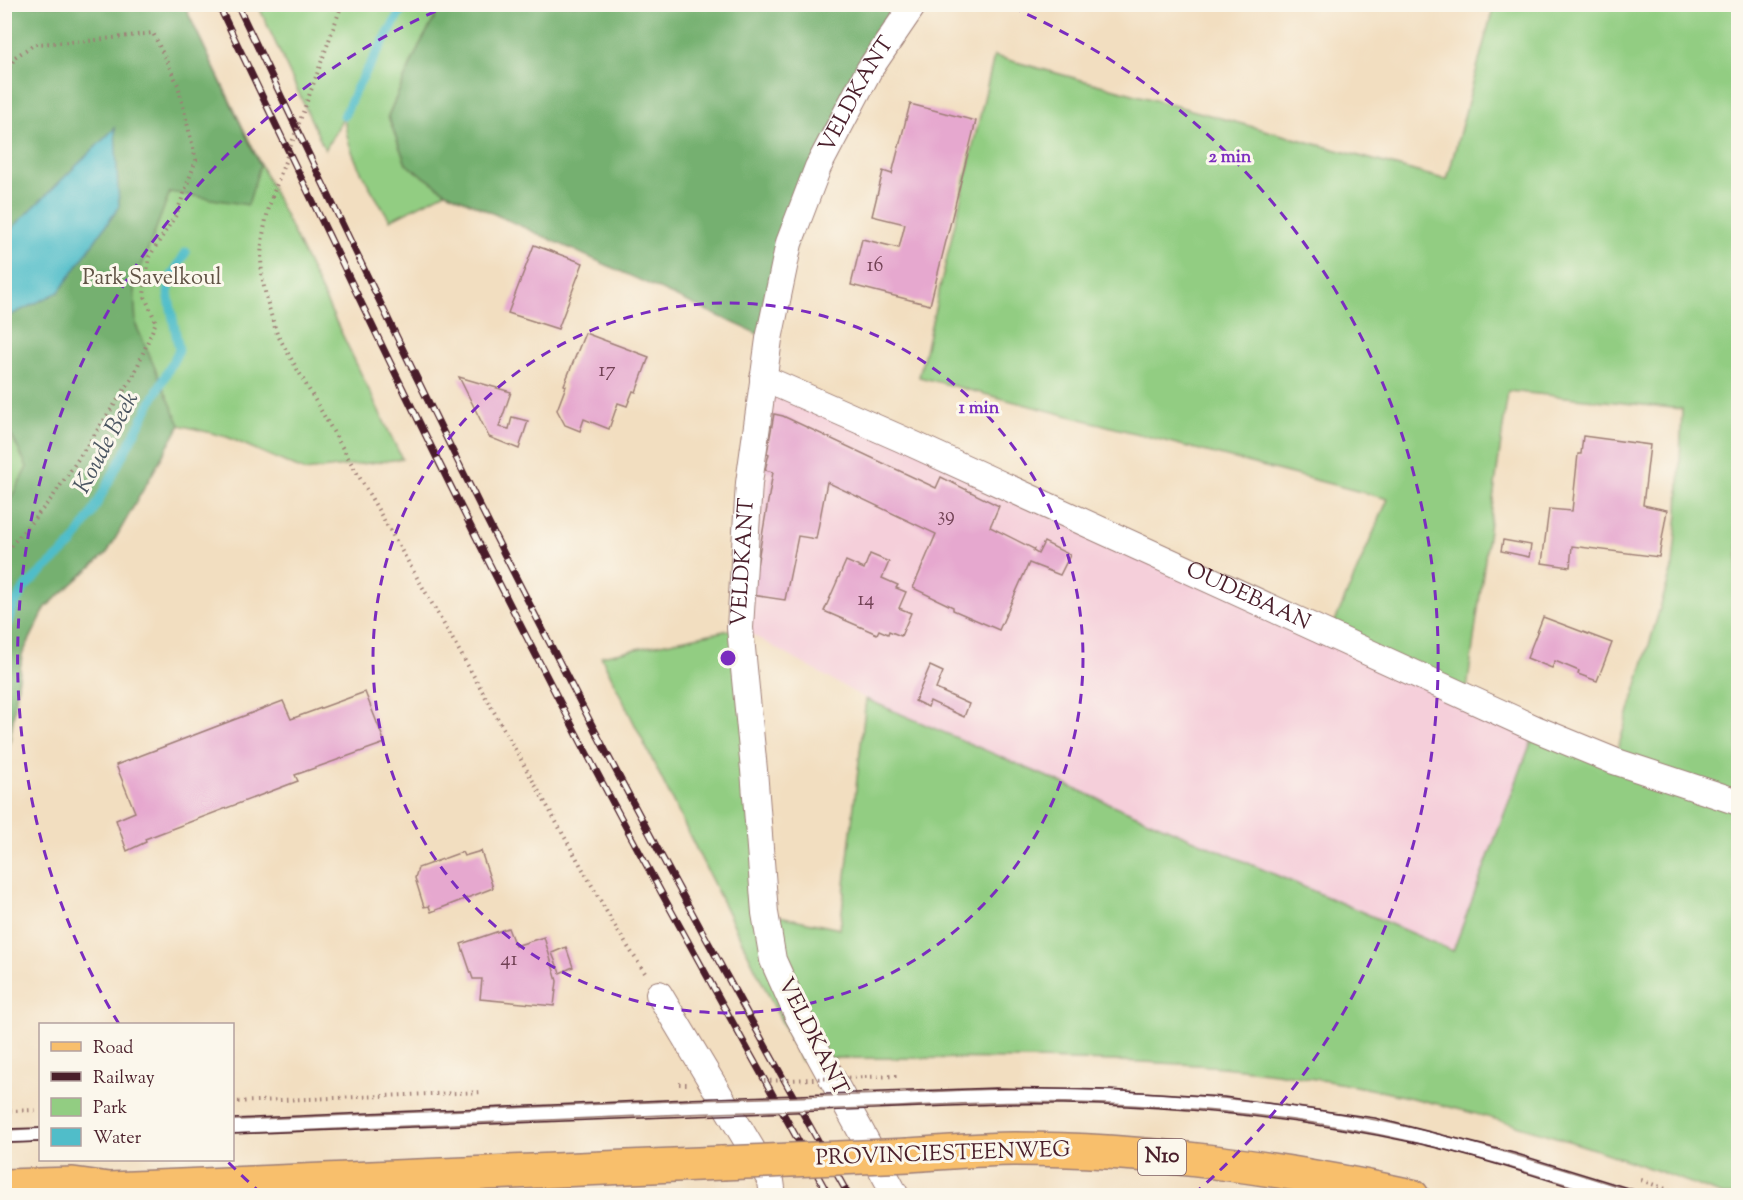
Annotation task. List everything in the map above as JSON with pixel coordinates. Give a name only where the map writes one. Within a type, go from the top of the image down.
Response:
[{"type":"main road","name":"PROVINCIESTEENWEG","points":[[98,1192],[1013,1149],[1106,1152],[1292,1173],[1412,1196]]},
{"type":"main road","name":"N10","points":[[4,1186],[73,1184],[98,1192]]},
{"type":"street","name":"VELDKANT","points":[[896,1196],[798,1016],[773,960],[765,913],[740,628],[749,483],[769,339],[789,243],[818,166],[869,70],[914,4]]},
{"type":"street","name":"OUDEBAAN","points":[[763,378],[1536,729],[1614,761],[1738,802]]},
{"type":"street","points":[[659,993],[771,1181],[772,1196]]},
{"type":"lane","points":[[234,1127],[999,1096],[1109,1097],[1223,1106],[1375,1127],[1512,1160],[1626,1196]]},
{"type":"lane","points":[[4,1137],[39,1135]]},
{"type":"path","points":[[342,4],[263,226],[260,255],[263,291],[277,334],[617,930],[659,993]]},
{"type":"path","points":[[4,78],[15,57],[35,44],[88,41],[153,33],[178,85],[196,160],[176,215],[148,257],[144,295],[156,322],[133,377],[52,498],[4,555]]},
{"type":"path","points":[[760,1081],[865,1077]]},
{"type":"path","points":[[667,1085],[691,1084]]},
{"type":"path","points":[[234,1102],[491,1092]]},
{"type":"path","points":[[4,1112],[39,1110]]},
{"type":"shaded area","points":[[763,378],[1536,729],[1453,951],[866,699],[740,628]]},
{"type":"green space","points":[[880,4],[908,13],[818,167],[769,339],[446,192],[406,164],[388,116],[419,46],[442,5]]},
{"type":"green space","name":"Park Savelkoul","points":[[5,5],[184,5],[402,459],[305,471],[227,437],[180,425],[107,553],[46,607],[22,655],[5,776]]},
{"type":"green space","name":"Park Savelkoul","points":[[5,5],[184,5],[260,165],[248,205],[170,192],[134,286],[136,325],[180,425],[107,553],[46,607],[22,655],[5,776],[5,505],[27,467],[5,422]]},
{"type":"green space","points":[[258,5],[442,5],[419,46],[388,116],[406,164],[446,192],[390,220],[367,183],[355,158],[344,117],[325,150]]},
{"type":"green space","points":[[1494,5],[1738,5],[1738,1195],[1723,1195],[1595,1150],[1464,1111],[1332,1082],[1264,1072],[1152,1062],[832,1058],[801,1061],[601,656],[740,628],[765,913],[840,929],[866,699],[1453,951],[1536,729],[1614,761],[1673,565],[1678,513],[1682,409],[1508,391],[1466,697],[1329,635],[1388,499],[919,377],[994,56],[1447,180]]},
{"type":"water","points":[[115,128],[119,207],[59,292],[5,318],[5,235]]},
{"type":"building","points":[[910,104],[976,121],[930,305],[851,285],[862,239],[899,248],[905,224],[872,216],[883,171],[892,174]]},
{"type":"building","points":[[534,245],[583,263],[558,329],[508,313]]},
{"type":"building","points":[[585,333],[649,357],[636,392],[633,391],[627,406],[618,403],[609,429],[584,419],[580,431],[565,425],[557,410],[566,386],[564,385]]},
{"type":"building","points":[[459,377],[511,392],[499,427],[509,429],[512,417],[528,421],[519,449],[489,437]]},
{"type":"building","points":[[774,414],[783,416],[936,488],[941,477],[999,506],[990,527],[1034,549],[1033,551],[1038,554],[1044,542],[1070,555],[1060,575],[1029,563],[999,630],[953,610],[953,607],[913,588],[936,534],[827,482],[816,539],[798,536],[785,600],[752,595],[773,472],[765,470]]},
{"type":"building","points":[[1583,436],[1650,445],[1643,505],[1667,510],[1659,557],[1572,546],[1570,567],[1542,563],[1549,509],[1572,511],[1578,454],[1581,454]]},
{"type":"building","points":[[1503,540],[1531,545],[1529,557],[1501,551]]},
{"type":"building","points":[[870,554],[889,562],[882,578],[898,585],[896,588],[906,592],[899,608],[911,613],[901,636],[879,630],[877,634],[824,611],[846,561],[864,569]]},
{"type":"building","points":[[1543,617],[1612,643],[1597,681],[1578,674],[1579,671],[1555,661],[1552,668],[1527,658]]},
{"type":"building","points":[[930,666],[943,672],[936,689],[969,704],[964,717],[930,701],[928,707],[915,701]]},
{"type":"building","points":[[365,692],[385,743],[295,775],[298,781],[145,839],[146,842],[127,851],[116,820],[135,812],[116,765],[283,701],[291,719]]},
{"type":"building","points":[[481,851],[493,888],[431,912],[429,906],[424,907],[415,878],[418,868],[462,852],[464,856]]},
{"type":"building","points":[[508,928],[515,946],[544,937],[557,981],[554,1006],[480,999],[482,979],[473,979],[461,944]]},
{"type":"building","points":[[566,947],[573,967],[560,973],[552,953]]},
{"type":"waterway","name":"Koude Beek","points":[[344,116],[356,89],[405,4]]},
{"type":"waterway","name":"Koude Beek","points":[[4,633],[14,606],[25,587],[72,544],[91,515],[179,350],[168,293],[172,275],[186,252]]},
{"type":"tram line","points":[[234,1119],[996,1088],[1109,1090],[1224,1097],[1375,1118],[1514,1153],[1654,1196]]},
{"type":"tram line","points":[[234,1134],[1002,1104],[1106,1105],[1262,1117],[1365,1133],[1462,1155],[1599,1196]]},
{"type":"tram line","points":[[4,1129],[39,1128]]},
{"type":"tram line","points":[[4,1143],[39,1142]]},
{"type":"railway","points":[[218,4],[419,421],[577,736],[829,1196]]},
{"type":"railway","points":[[237,4],[396,335],[518,581],[666,864],[849,1196]]}]
